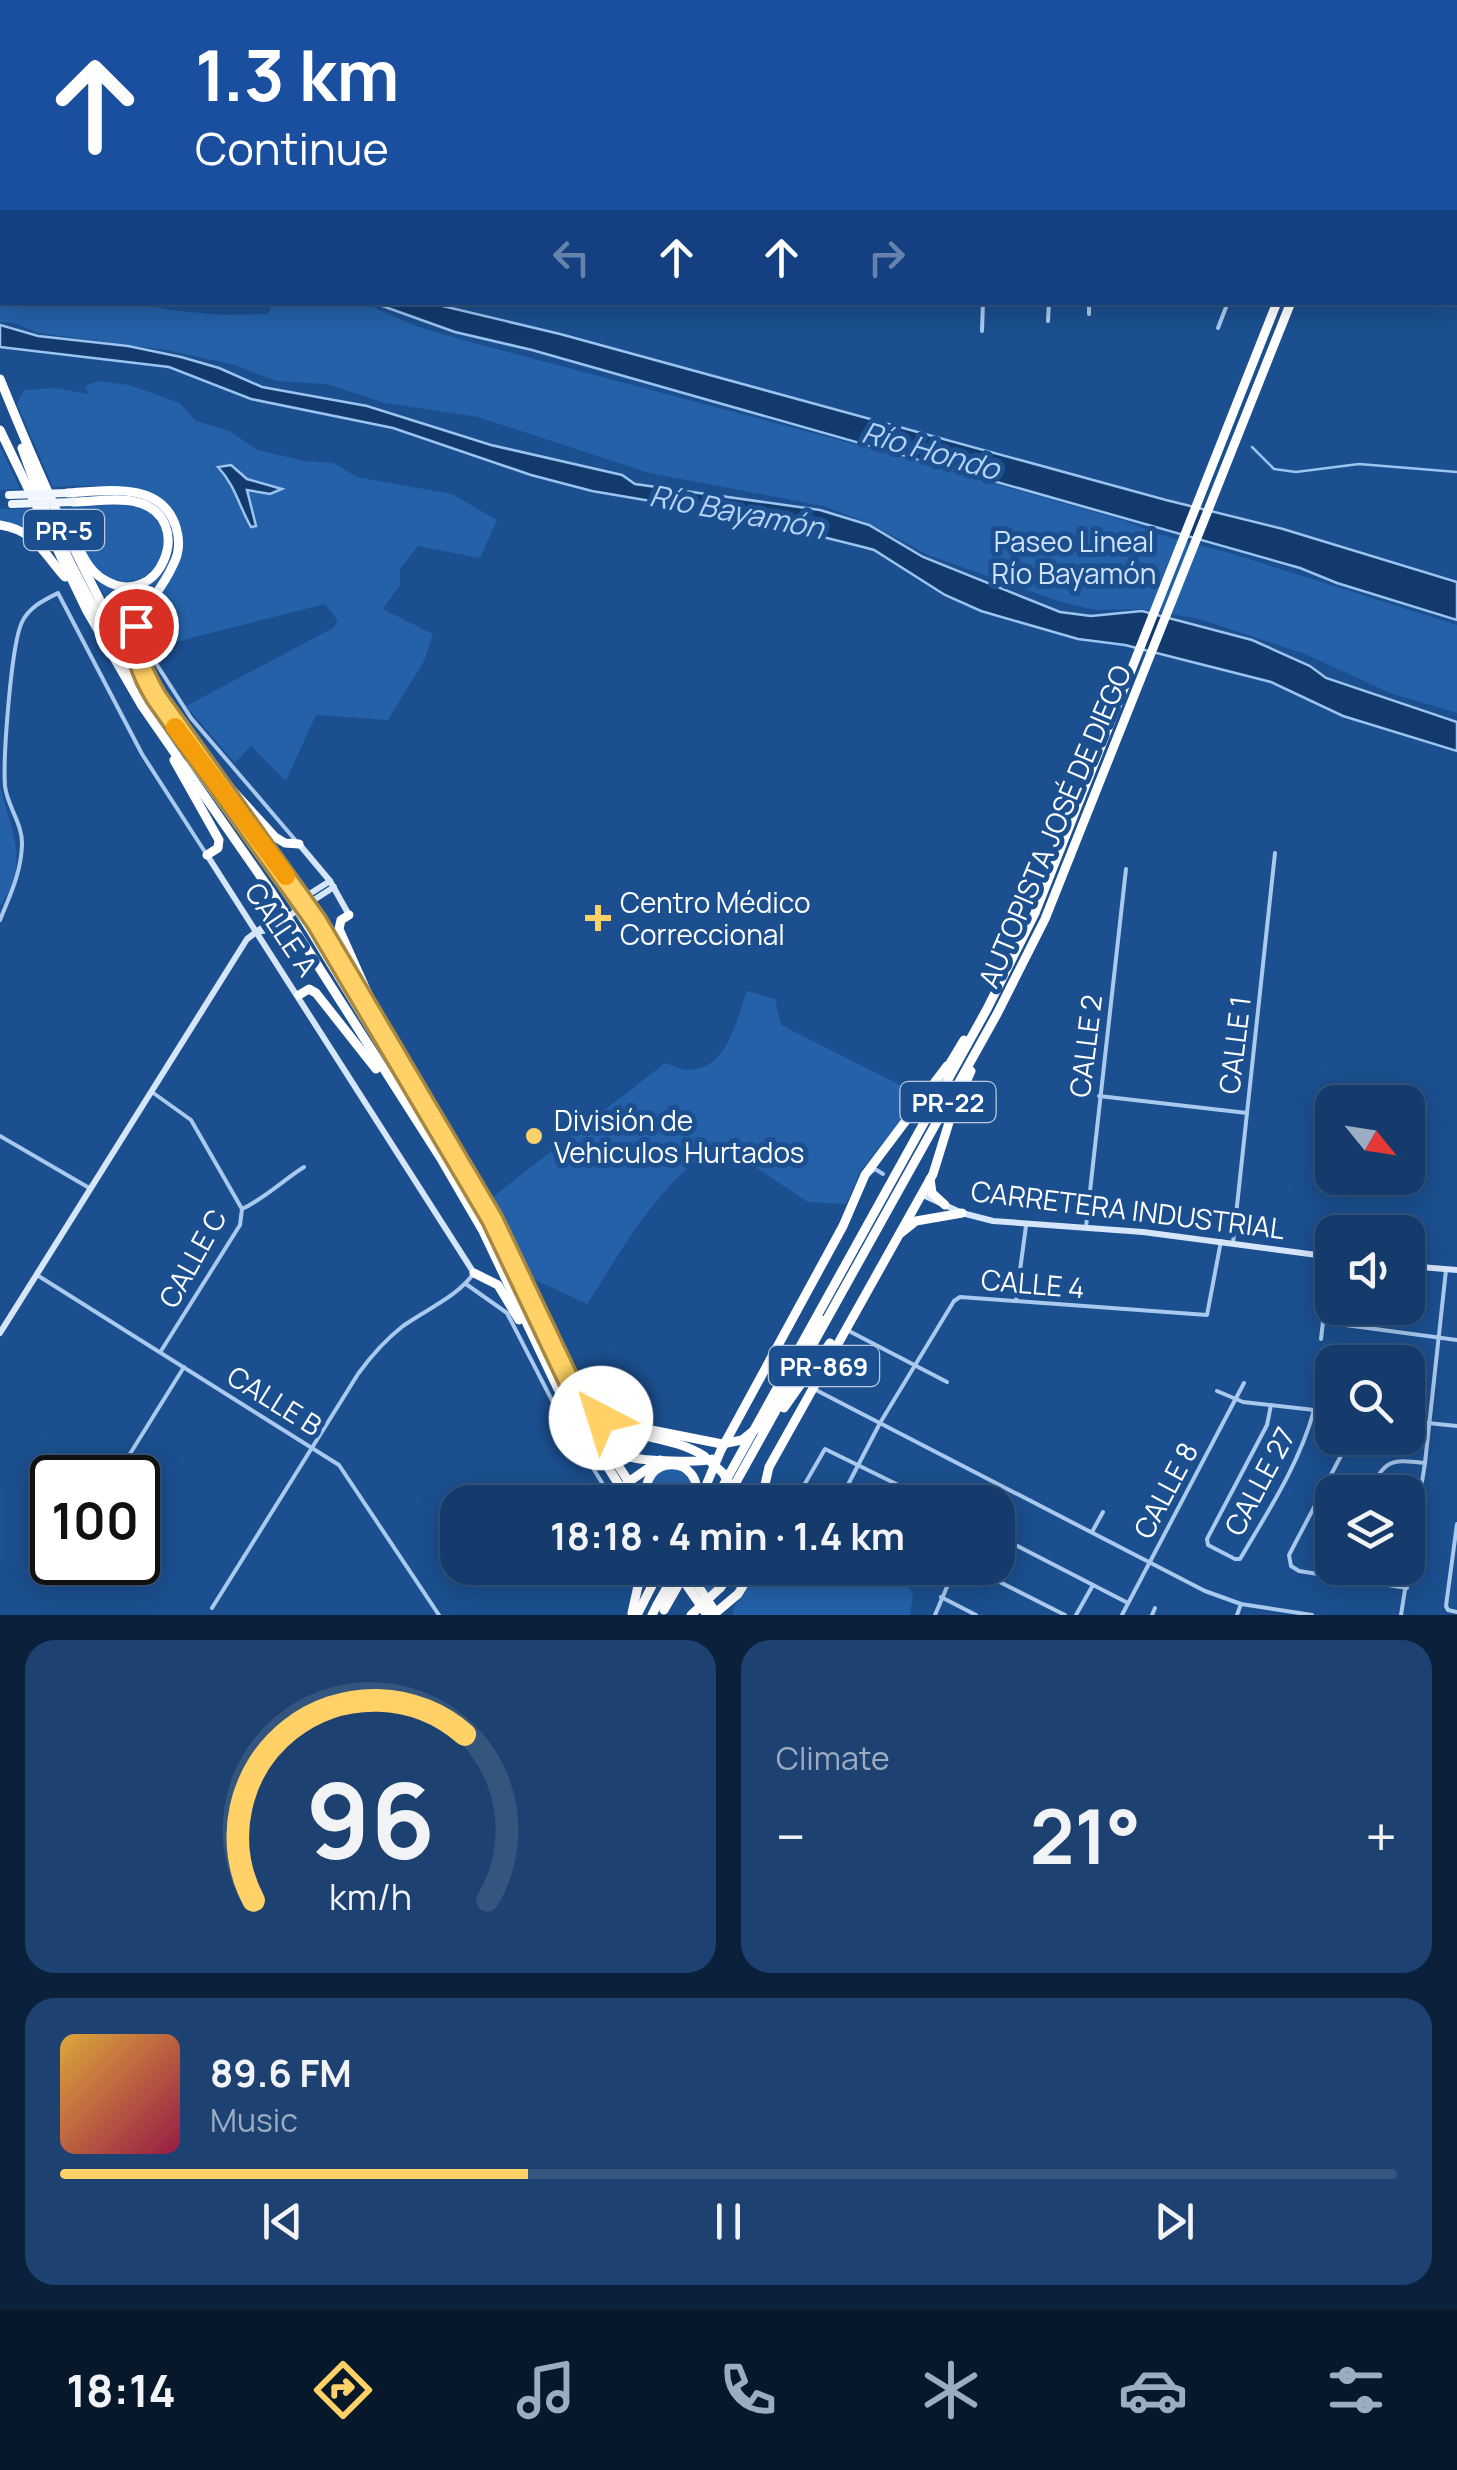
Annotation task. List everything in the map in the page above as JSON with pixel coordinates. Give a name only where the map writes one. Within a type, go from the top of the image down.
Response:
[{"type":"highway","name":"AUTOPISTA JOSÉ DE DIEGO","points":[[992,1011],[1216,457],[1284,305]]},
{"type":"highway","name":"AUTOPISTA JOSÉ DE DIEGO","points":[[724,1485],[1045,919],[1286,317],[1285,305]]},
{"type":"highway","name":"PR-5","points":[[0,379],[47,495],[101,604],[188,746],[285,882],[381,1030],[492,1219],[622,1485]]},
{"type":"highway","points":[[0,389],[43,505],[77,576],[150,700],[285,882]]},
{"type":"highway","name":"PR-5","points":[[0,430],[75,588],[142,706],[270,890],[440,1157],[483,1232],[546,1367],[620,1485]]},
{"type":"highway","points":[[70,498],[136,492],[160,504],[173,521],[178,539],[174,564],[136,626],[143,675]]},
{"type":"highway","points":[[47,495],[100,578],[118,586],[134,586],[161,568],[168,551],[168,536],[152,510],[134,501],[70,498]]},
{"type":"highway","points":[[0,525],[20,530],[35,540],[75,588]]},
{"type":"highway","points":[[188,746],[275,837],[299,844]]},
{"type":"highway","points":[[170,748],[178,772],[219,840],[218,847],[207,856]]},
{"type":"highway","points":[[349,915],[339,927],[381,1030]]},
{"type":"highway","points":[[312,924],[493,1234],[569,1394],[591,1418],[722,1444],[742,1440],[762,1424],[894,1187]]},
{"type":"highway","points":[[299,994],[315,992],[376,1070],[390,1081]]},
{"type":"highway","points":[[705,1485],[880,1157],[992,1011]]},
{"type":"highway","points":[[898,1234],[917,1192],[930,1179],[992,1011]]},
{"type":"highway","points":[[930,1179],[932,1193],[944,1205]]},
{"type":"highway","name":"AUTOPISTA JOSÉ DE DIEGO","points":[[735,1485],[894,1187]]},
{"type":"highway","points":[[898,1234],[916,1221],[962,1214]]},
{"type":"highway","name":"PR-869","points":[[764,1485],[769,1466],[898,1234]]},
{"type":"highway","points":[[767,1430],[797,1392],[880,1266]]},
{"type":"highway","points":[[474,1273],[498,1285],[546,1367]]},
{"type":"highway","points":[[570,1383],[612,1426],[680,1444],[704,1456],[730,1485]]},
{"type":"highway","points":[[604,1444],[629,1457],[701,1464],[722,1450]]},
{"type":"highway","points":[[635,1485],[662,1459]]},
{"type":"highway","points":[[646,1485],[651,1475],[670,1465],[680,1466],[694,1477],[696,1485]]},
{"type":"highway","points":[[634,1615],[639,1585]]},
{"type":"highway","points":[[634,1615],[651,1585]]},
{"type":"highway","points":[[659,1611],[669,1585]]},
{"type":"highway","points":[[659,1611],[676,1585]]},
{"type":"highway","points":[[690,1585],[713,1614]]},
{"type":"highway","points":[[697,1585],[713,1614]]},
{"type":"highway","points":[[690,1615],[722,1585]]},
{"type":"highway","points":[[713,1614],[744,1585]]},
{"type":"highway","points":[[729,1615],[731,1600]]},
{"type":"main road","points":[[0,505],[7,498],[70,498]]},
{"type":"street","points":[[982,331],[983,305]]},
{"type":"street","points":[[1048,320],[1049,305]]},
{"type":"street","points":[[1088,314],[1089,305]]},
{"type":"street","points":[[1218,328],[1227,305]]},
{"type":"street","name":"CALLE A","points":[[0,920],[19,872],[22,846],[5,788],[10,691],[19,633],[32,609],[58,594],[142,754],[474,1273]]},
{"type":"street","points":[[150,654],[184,708],[332,884],[349,915]]},
{"type":"street","name":"CALLE 1","points":[[1232,1243],[1276,853]]},
{"type":"street","name":"CALLE 2","points":[[1086,1227],[1126,869]]},
{"type":"street","points":[[0,1334],[247,940],[264,924],[332,884]]},
{"type":"street","name":"CALLE C","points":[[152,1092],[191,1120],[242,1209],[240,1225],[160,1352]]},
{"type":"street","points":[[1099,1096],[1246,1113]]},
{"type":"street","points":[[0,1136],[91,1189]]},
{"type":"street","points":[[242,1209],[265,1198],[274,1187],[304,1167]]},
{"type":"street","name":"CARRETERA INDUSTRIAL","points":[[917,1192],[962,1214],[993,1221],[1220,1241],[1315,1255]]},
{"type":"street","points":[[1016,1300],[1026,1223]]},
{"type":"street","name":"CALLE 4","points":[[848,1485],[914,1364],[960,1297],[1206,1315],[1220,1241]]},
{"type":"street","points":[[1425,1268],[1457,1270]]},
{"type":"street","points":[[1401,1615],[1430,1423],[1446,1270]]},
{"type":"street","points":[[212,1608],[376,1349],[466,1284],[474,1273]]},
{"type":"street","name":"CALLE B","points":[[37,1275],[339,1465],[440,1615]]},
{"type":"street","points":[[466,1284],[507,1313],[558,1412],[603,1485]]},
{"type":"street","points":[[1321,1339],[1323,1325]]},
{"type":"street","points":[[1346,1325],[1457,1340]]},
{"type":"street","points":[[844,1329],[947,1382]]},
{"type":"street","points":[[129,1455],[184,1366]]},
{"type":"street","name":"CALLE 8","points":[[1122,1615],[1244,1383]]},
{"type":"street","points":[[812,1388],[1206,1590],[1242,1604],[1312,1615]]},
{"type":"street","points":[[1217,1391],[1235,1400],[1314,1410]]},
{"type":"street","name":"CALLE 27","points":[[1271,1405],[1267,1426],[1207,1539],[1208,1545],[1235,1559],[1240,1560],[1264,1517],[1308,1434],[1314,1410]]},
{"type":"street","points":[[1425,1423],[1457,1426]]},
{"type":"street","points":[[804,1485],[824,1449],[898,1485]]},
{"type":"street","points":[[1377,1475],[1382,1466],[1396,1460],[1424,1464]]},
{"type":"street","points":[[1315,1503],[1289,1555],[1291,1566],[1315,1574]]},
{"type":"street","points":[[1092,1532],[1103,1512]]},
{"type":"street","points":[[1457,1524],[1454,1576],[1446,1606],[1457,1612]]},
{"type":"street","points":[[1015,1545],[1128,1603]]},
{"type":"street","points":[[935,1615],[946,1585]]},
{"type":"street","points":[[1006,1585],[1065,1615]]},
{"type":"street","points":[[1076,1615],[1093,1585]]},
{"type":"street","points":[[1388,1585],[1407,1588]]},
{"type":"street","points":[[941,1596],[976,1615]]},
{"type":"street","points":[[1237,1615],[1242,1604]]},
{"type":"street","points":[[1152,1615],[1156,1608]]},
{"type":"green space","name":"Paseo Lineal Río Bayamón","points":[[0,305],[145,305],[222,315],[268,314],[271,309],[266,305],[368,305],[413,325],[463,340],[1122,520],[1457,625],[1457,713],[1390,693],[1305,654],[1199,619],[1143,609],[1096,610],[1061,602],[928,555],[869,523],[823,506],[649,473],[478,417],[385,403],[326,384],[276,381],[235,365],[167,350],[39,333],[0,322]]},
{"type":"green space","points":[[98,381],[129,385],[180,403],[196,421],[230,431],[257,450],[334,463],[357,477],[452,494],[497,520],[480,558],[418,546],[400,569],[400,585],[383,609],[433,634],[424,661],[388,720],[316,715],[286,781],[251,746],[235,763],[186,706],[333,628],[338,621],[325,604],[144,650],[144,619],[173,572],[178,541],[175,519],[164,503],[148,493],[103,486],[53,487],[17,404],[24,390],[55,388],[89,394],[85,386]],"holes":[[[231,465],[247,479],[266,484],[270,494],[246,490],[247,503],[255,516],[241,510],[241,498],[226,476]]]},
{"type":"green space","points":[[0,446],[20,489],[0,490]]},
{"type":"green space","points":[[135,494],[161,511],[169,520],[174,540],[161,581],[134,637],[128,639],[98,583],[131,589],[166,564],[170,537],[149,504],[73,496]]},
{"type":"green space","points":[[135,504],[154,517],[163,533],[163,550],[157,565],[145,576],[130,582],[113,580],[90,562],[59,508]]},
{"type":"green space","points":[[0,509],[28,509],[48,549],[0,522]]},
{"type":"green space","points":[[0,785],[17,860],[10,890],[0,906]]},
{"type":"green space","points":[[747,991],[775,999],[781,1025],[900,1085],[926,1089],[861,1170],[846,1204],[808,1202],[720,1144],[698,1159],[661,1196],[587,1304],[533,1279],[495,1207],[494,1196],[665,1063],[689,1070],[713,1061],[728,1041]]},
{"type":"green space","points":[[666,1468],[683,1470],[692,1485],[651,1485],[651,1480]]},
{"type":"green space","points":[[702,1585],[717,1585],[708,1595]]},
{"type":"green space","points":[[748,1585],[905,1585],[913,1593],[910,1615],[733,1615]]},
{"type":"water","name":"Río Hondo","points":[[380,305],[438,305],[560,334],[1283,529],[1457,582],[1457,620],[1300,568],[532,350],[455,332]]},
{"type":"water","name":"Río Bayamón","points":[[0,325],[38,336],[128,346],[181,357],[262,387],[367,406],[491,445],[622,475],[635,484],[820,510],[869,525],[923,557],[1060,612],[1091,616],[1142,611],[1252,640],[1310,666],[1326,678],[1457,722],[1457,751],[1343,716],[1271,682],[1125,645],[1078,639],[981,611],[945,595],[874,550],[739,516],[592,491],[531,475],[393,428],[251,399],[169,367],[0,347]]},
{"type":"water","points":[[231,465],[247,479],[282,489],[270,494],[247,490],[256,526],[251,527],[233,488],[218,467]]},
{"type":"waterway","points":[[1252,447],[1274,469],[1296,472],[1359,464],[1457,472]]},
{"type":"slow traffic","points":[[175,727],[286,876]]},
{"type":"place","name":"Centro Médico Correccional","points":[[598,918]]},
{"type":"place","name":"División de Vehiculos Hurtados","points":[[534,1136]]},
{"type":"route","points":[[136,626],[143,675],[188,746],[248,822],[316,921],[492,1219],[570,1383],[601,1418]]}]
